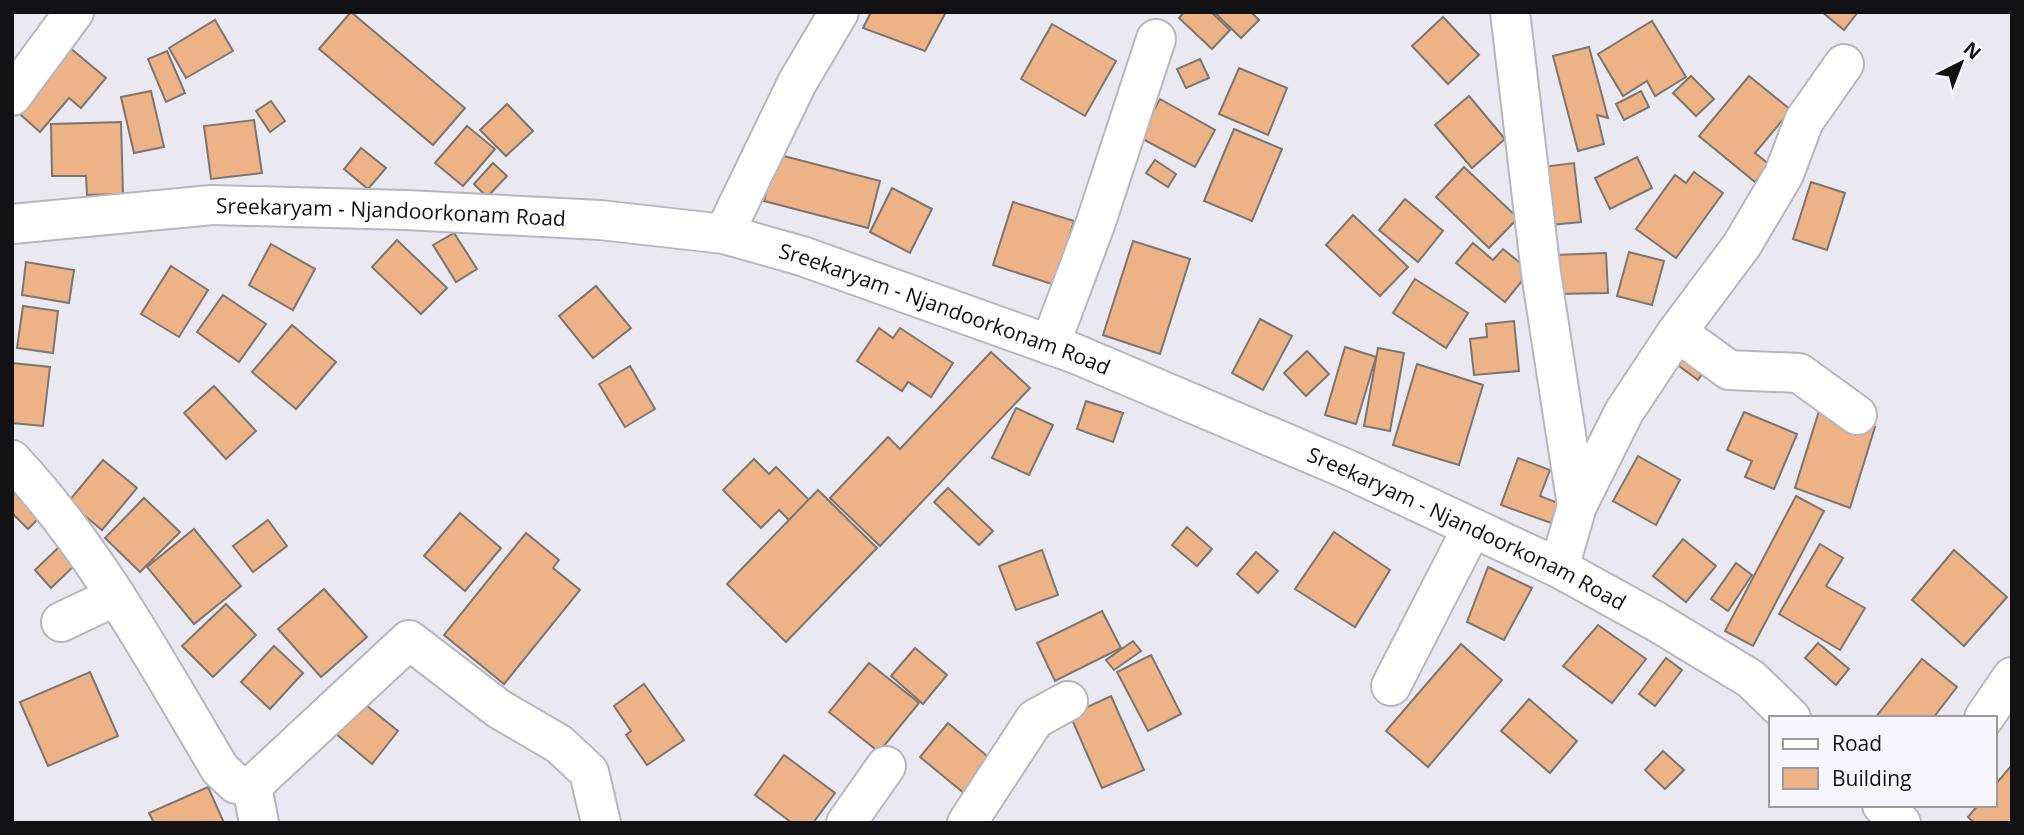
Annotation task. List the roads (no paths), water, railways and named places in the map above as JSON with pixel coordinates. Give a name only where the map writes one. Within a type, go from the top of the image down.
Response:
[{"type":"street","points":[[12,96],[74,12]]},
{"type":"street","points":[[724,234],[797,83],[839,12]]},
{"type":"street","points":[[1510,12],[1541,273],[1577,506]]},
{"type":"street","points":[[1050,345],[1096,222],[1156,39]]},
{"type":"street","points":[[1559,568],[1577,506],[1624,412],[1677,332],[1742,245],[1784,174],[1804,121],[1844,64]]},
{"type":"street","name":"Sreekaryam - Njandoorkonam Road","points":[[12,224],[212,205],[406,210],[573,219],[724,234],[802,256],[1050,345],[1349,470],[1559,568],[1657,622],[1751,679],[1789,716]]},
{"type":"street","points":[[1677,332],[1729,370],[1799,373],[1857,415]]},
{"type":"street","points":[[12,460],[54,505],[116,596],[220,769],[236,784],[252,786]]},
{"type":"street","points":[[1391,686],[1472,527]]},
{"type":"street","points":[[61,622],[116,596]]},
{"type":"street","points":[[252,786],[409,640],[499,709],[559,744],[589,772],[601,823]]},
{"type":"street","points":[[1985,716],[2012,677]]},
{"type":"street","points":[[967,823],[1035,719],[1068,701]]},
{"type":"street","points":[[846,823],[886,766]]},
{"type":"street","points":[[252,786],[259,823]]},
{"type":"street","points":[[1884,807],[1902,823],[1915,807]]}]
